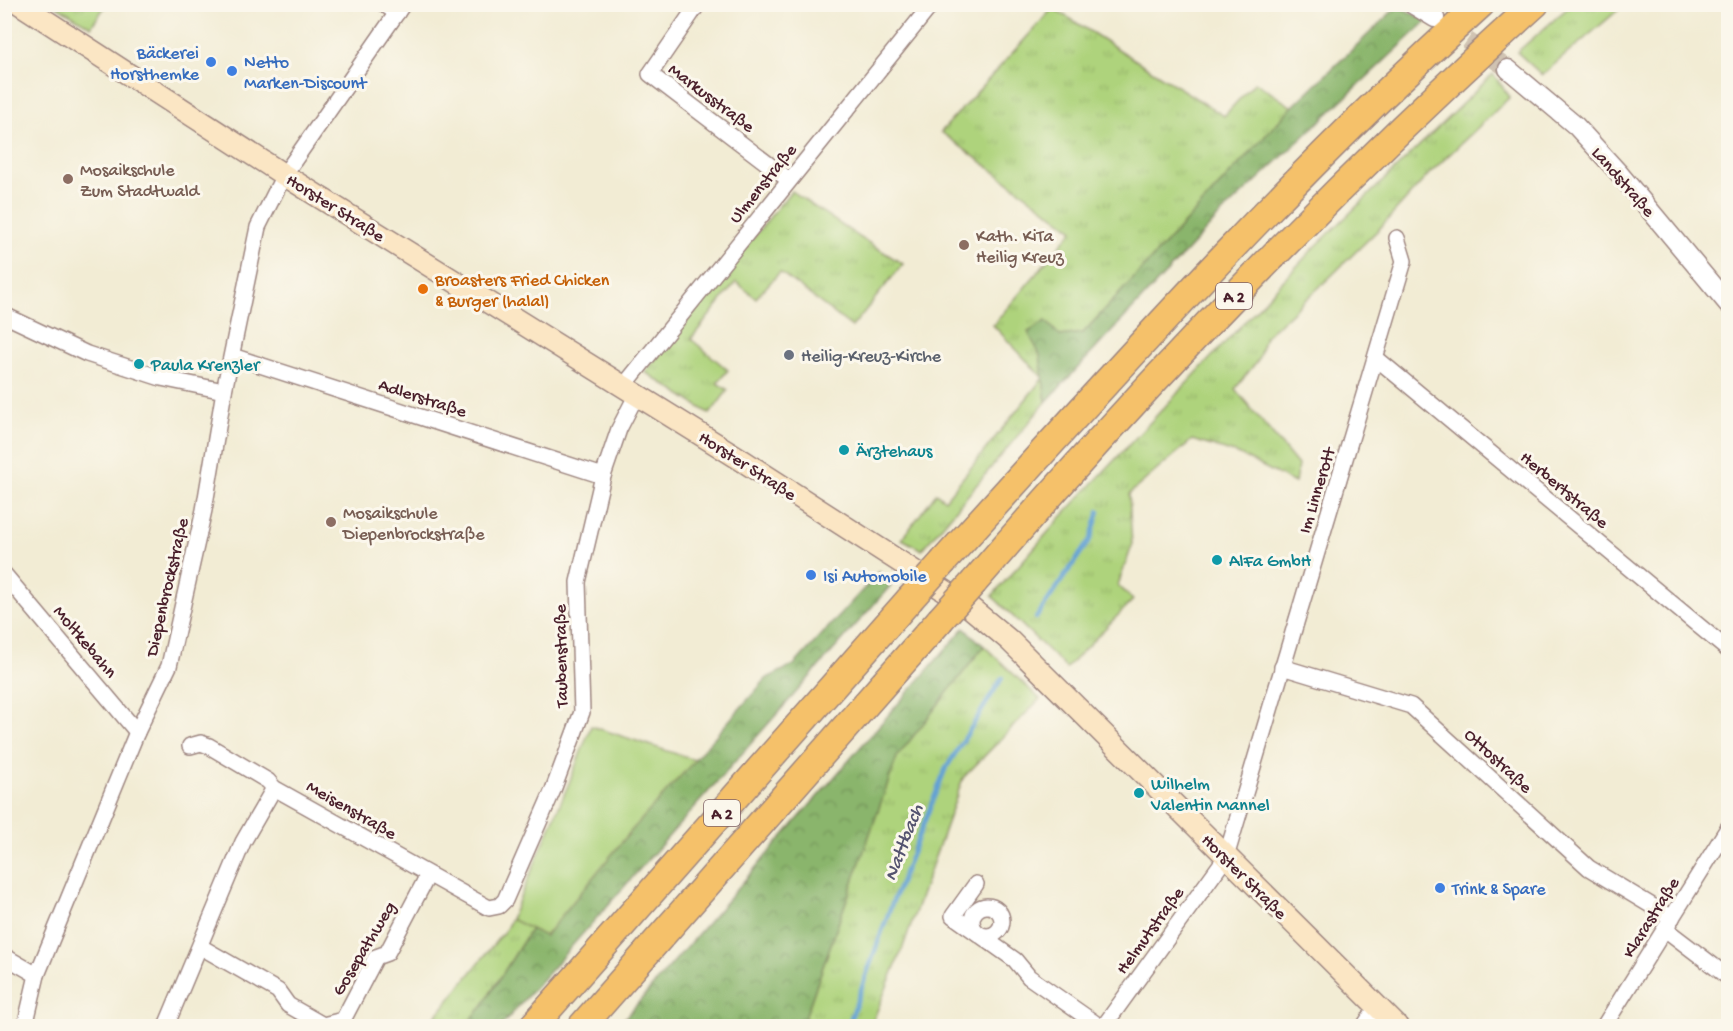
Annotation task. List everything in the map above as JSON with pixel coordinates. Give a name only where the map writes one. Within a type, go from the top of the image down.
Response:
[{"type":"highway","name":"A 2","points":[[533,1026],[910,599],[1197,283],[1350,129],[1481,4]]},
{"type":"highway","name":"A 2","points":[[582,1026],[1029,518],[1213,317],[1377,153],[1535,4]]},
{"type":"main road","name":"Horster Straße","points":[[20,4],[284,176],[967,604],[1009,640],[1397,1026]]},
{"type":"street","name":"Markusstraße","points":[[698,4],[650,74],[789,180]]},
{"type":"street","name":"Ulmenstraße","points":[[630,391],[789,180],[932,4]]},
{"type":"street","points":[[1412,4],[1435,18]]},
{"type":"street","name":"Diepenbrockstraße","points":[[25,1026],[37,975],[137,732],[170,666],[204,510],[224,391],[258,227],[284,176],[395,7]]},
{"type":"street","name":"Landstraße","points":[[1508,69],[1576,126],[1618,172],[1728,304]]},
{"type":"street","name":"Im Linnerott","points":[[1226,857],[1404,261],[1397,238]]},
{"type":"street","points":[[4,315],[87,354],[161,378],[224,391]]},
{"type":"street","name":"Adlerstraße","points":[[232,356],[603,476]]},
{"type":"street","name":"Herbertstraße","points":[[1376,358],[1728,650]]},
{"type":"street","name":"Taubenstraße","points":[[496,908],[505,900],[510,889],[553,790],[582,712],[578,582],[603,476],[630,391]]},
{"type":"street","name":"Moltkebahn","points":[[4,574],[137,732]]},
{"type":"street","name":"Ottostraße","points":[[1282,667],[1411,706],[1589,868],[1669,923],[1728,977]]},
{"type":"street","name":"Meisenstraße","points":[[190,746],[201,743],[209,746],[268,781],[274,788],[428,875],[489,908],[496,908]]},
{"type":"street","points":[[166,1026],[243,842],[274,788]]},
{"type":"street","name":"Klarastraße","points":[[1604,1026],[1728,828]]},
{"type":"street","name":"Helmutstraße","points":[[1104,1026],[1226,857]]},
{"type":"street","name":"Gosepathweg","points":[[201,947],[278,991],[288,1005],[323,1025],[343,1020],[376,957],[387,952],[428,875]]},
{"type":"street","points":[[976,884],[952,916],[1016,960],[1029,977],[1099,1026]]},
{"type":"street","points":[[4,956],[37,975]]},
{"type":"street","points":[[1364,1026],[1377,1007]]},
{"type":"green space","points":[[55,5],[106,5],[91,27]]},
{"type":"green space","points":[[1571,5],[1624,5],[1542,75],[1517,52]]},
{"type":"green space","points":[[1398,6],[1427,21],[1222,213],[1046,402],[1040,355],[1028,332],[1046,321],[1060,336],[1083,333],[1292,107]]},
{"type":"green space","points":[[1053,8],[1224,116],[1255,82],[1292,107],[1083,333],[1060,336],[1040,355],[1043,378],[993,325],[1073,230],[941,132]]},
{"type":"green space","points":[[1493,74],[1510,97],[1429,174],[1382,226],[1326,281],[1265,337],[1258,360],[1235,389],[1298,465],[1295,483],[1238,454],[1192,440],[1129,494],[1132,546],[1118,585],[1133,600],[1066,668],[992,596],[1063,515],[1312,250]]},
{"type":"green space","points":[[791,191],[903,264],[852,327],[780,272],[756,298],[736,282],[691,339],[728,370],[717,383],[728,390],[710,414],[645,372]]},
{"type":"green space","points":[[1043,378],[1046,402],[922,550],[902,539],[936,493],[945,500]]},
{"type":"green space","points":[[879,572],[892,584],[501,1026],[465,1026],[481,1008],[531,929],[545,936],[630,832],[767,678],[794,665]]},
{"type":"green space","points":[[964,628],[984,646],[897,757],[802,1026],[618,1026]]},
{"type":"green space","points":[[984,646],[1040,699],[963,778],[903,947],[873,1021],[879,1026],[802,1026],[897,756]]},
{"type":"green space","points":[[591,726],[695,760],[630,832],[545,936],[511,919]]},
{"type":"green space","points":[[511,919],[531,929],[481,1008],[465,1026],[428,1026],[506,929]]},
{"type":"waterway","name":"Nattbach","points":[[1036,618],[1091,538],[1099,511]]},
{"type":"waterway","name":"Nattbach","points":[[848,1026],[891,906],[945,770],[1002,678]]},
{"type":"tunnel","points":[[1445,25],[1508,69]]},
{"type":"place","name":"Bäckerei Horsthemke","points":[[211,62]]},
{"type":"place","name":"Netto Marken-Discount","points":[[232,71]]},
{"type":"place","name":"Mosaikschule Zum Stadtwald","points":[[68,179]]},
{"type":"place","name":"Kath. KiTa Heilig Kreuz","points":[[964,245]]},
{"type":"place","name":"Broasters Fried Chicken & Burger (halal)","points":[[423,289]]},
{"type":"place","name":"Heilig-Kreuz-Kirche","points":[[789,355]]},
{"type":"place","name":"Paula Krenzler","points":[[139,364]]},
{"type":"place","name":"Ärztehaus","points":[[844,450]]},
{"type":"place","name":"Mosaikschule Diepenbrockstraße","points":[[331,522]]},
{"type":"place","name":"AlFa GmbH","points":[[1217,560]]},
{"type":"place","name":"Isi Automobile","points":[[811,575]]},
{"type":"place","name":"Wilhelm Valentin Mannel","points":[[1139,793]]},
{"type":"place","name":"Trink & Spare","points":[[1440,888]]}]
